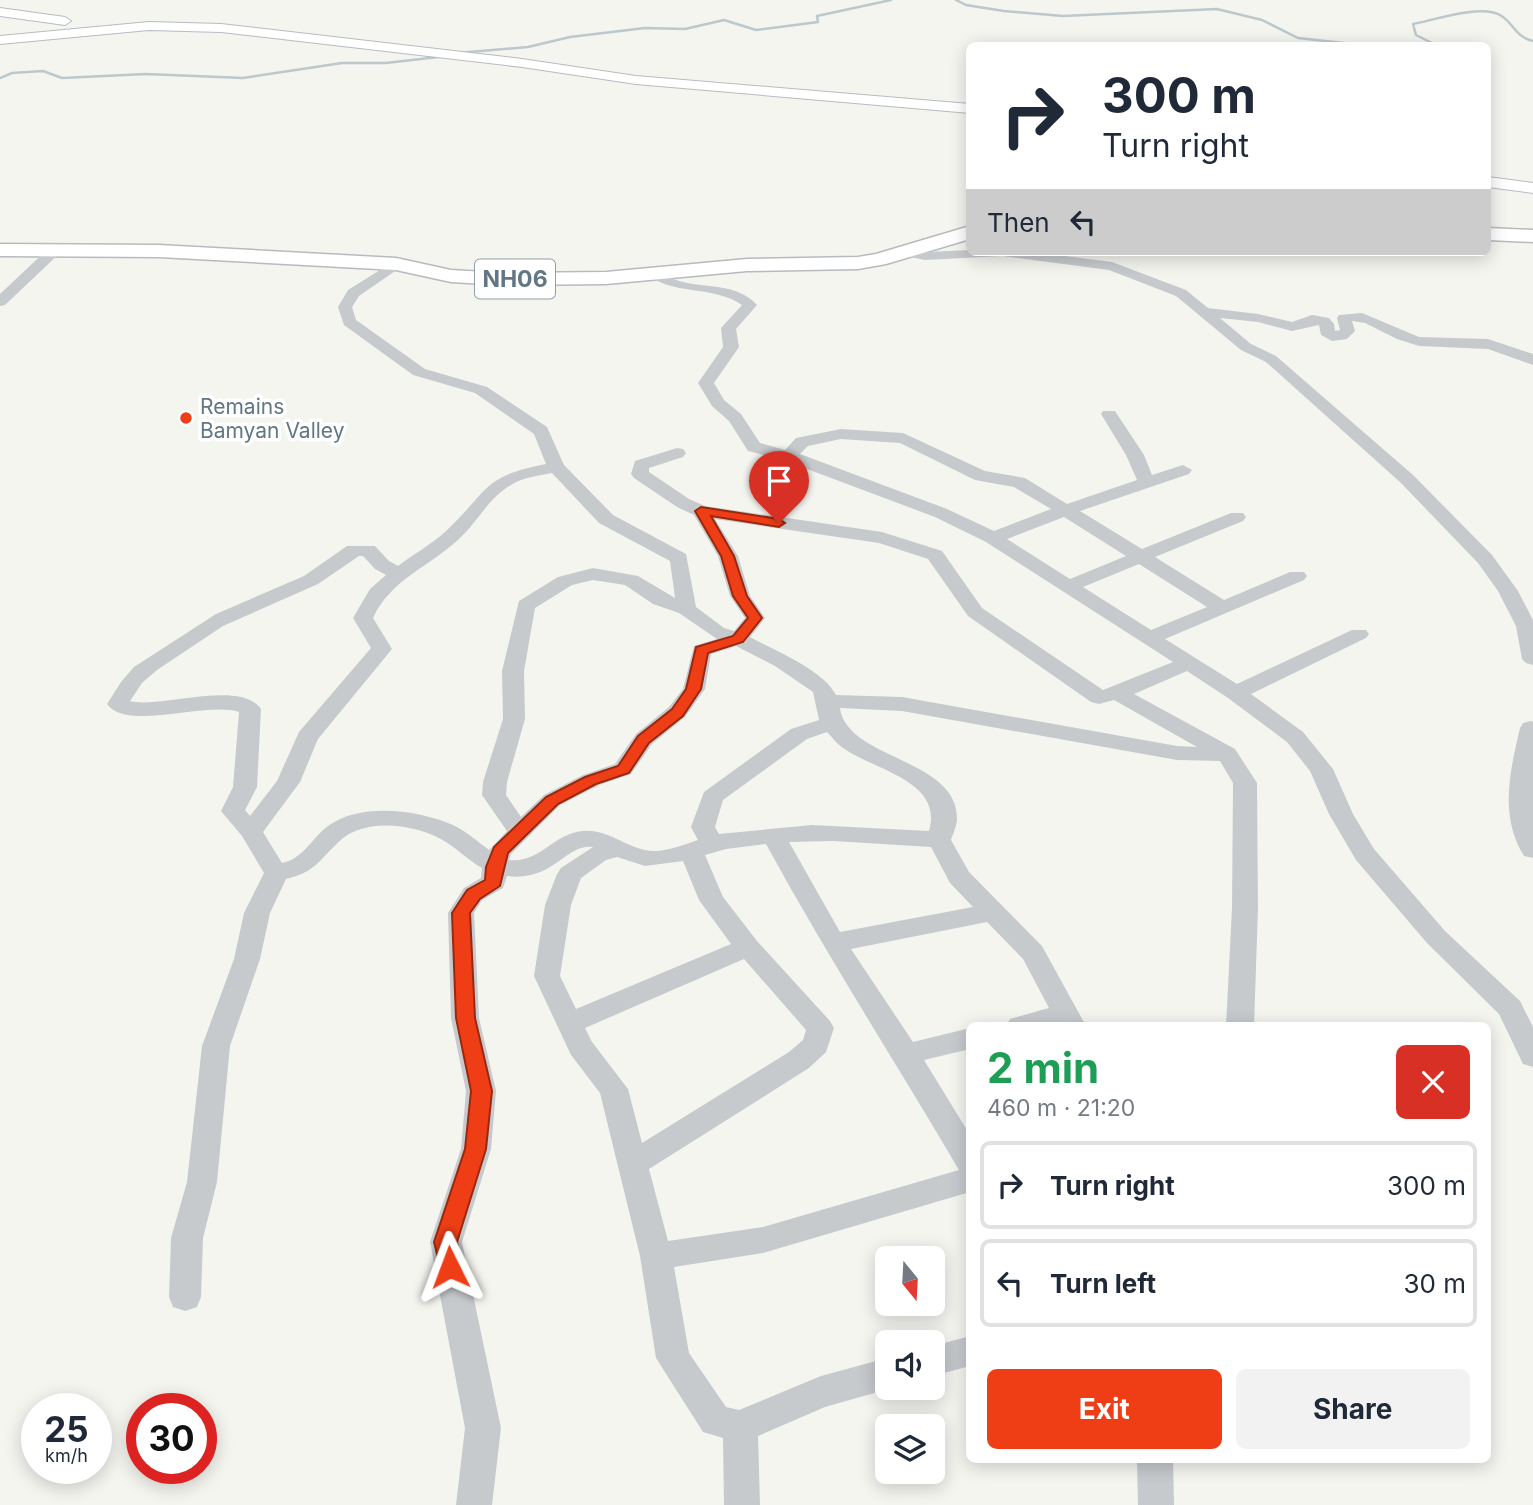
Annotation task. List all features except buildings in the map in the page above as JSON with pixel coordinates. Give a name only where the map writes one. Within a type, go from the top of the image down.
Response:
[{"type":"main road","points":[[0,12],[48,20],[181,26],[451,55],[636,80],[966,109]]},
{"type":"main road","points":[[0,40],[149,26],[181,26]]},
{"type":"main road","points":[[1491,182],[1533,188]]},
{"type":"main road","name":"NH06","points":[[0,250],[159,251],[396,264],[452,276],[502,279],[606,278],[747,265],[858,263],[966,233]]},
{"type":"main road","points":[[1491,234],[1533,236]]},
{"type":"street","points":[[0,302],[56,249]]},
{"type":"street","points":[[905,252],[925,256],[966,254]]},
{"type":"street","points":[[1027,256],[1112,266],[1181,293],[1247,347],[1271,359],[1407,479],[1485,559],[1530,626],[1533,659]]},
{"type":"street","points":[[396,264],[353,293],[345,307],[349,322],[419,372],[481,390],[541,430],[556,467],[606,519],[679,558],[686,609]]},
{"type":"street","points":[[655,274],[671,284],[722,293],[744,299],[750,305],[728,328],[731,347],[706,383],[718,403],[735,418],[754,447],[789,456],[941,513],[993,538],[1236,693],[1295,737],[1321,769],[1341,814],[1365,855],[1436,937],[1510,1008],[1533,1056]]},
{"type":"street","points":[[1207,312],[1260,318],[1283,327],[1305,325],[1311,319],[1324,321],[1329,327],[1326,332],[1342,337],[1348,331],[1344,318],[1353,316],[1422,342],[1483,343],[1533,360]]},
{"type":"street","points":[[1109,414],[1135,455],[1147,482]]},
{"type":"street","points":[[789,456],[802,442],[841,433],[903,439],[981,476],[1019,482],[1222,607]]},
{"type":"street","points":[[677,453],[641,465],[640,474],[683,503],[701,511],[882,538],[935,555],[975,612],[1099,697],[1117,693],[1189,663]]},
{"type":"street","points":[[251,832],[288,782],[307,737],[382,649],[363,618],[368,603],[400,574],[450,538],[479,501],[506,480],[556,467]]},
{"type":"street","points":[[993,538],[1066,509],[1183,470]]},
{"type":"street","points":[[474,1505],[483,1428],[446,1242],[476,1149],[481,1091],[466,1018],[461,913],[473,894],[494,882],[494,867],[500,851],[552,800],[591,780],[623,769],[644,739],[677,712],[694,689],[701,650],[738,639],[755,618],[740,596],[728,556],[701,511]]},
{"type":"street","points":[[1069,586],[1237,517]]},
{"type":"street","points":[[276,873],[251,832],[233,811],[245,787],[250,709],[238,702],[212,700],[126,709],[118,704],[125,687],[154,662],[229,615],[338,566],[354,550],[368,550],[382,565],[400,574]]},
{"type":"street","points":[[522,832],[500,807],[494,795],[495,782],[514,719],[513,671],[526,605],[565,581],[593,574],[631,580],[660,600],[686,609],[717,632],[738,639],[782,662],[822,688],[830,713],[851,743],[916,776],[941,799],[945,819],[939,840],[959,877],[1033,953],[1069,1020]]},
{"type":"street","points":[[1150,638],[1297,576]]},
{"type":"street","points":[[1236,693],[1359,634]]},
{"type":"street","points":[[1117,693],[1227,754],[1245,783],[1245,908],[1240,1022]]},
{"type":"street","points":[[634,1163],[799,1060],[816,1045],[820,1028],[748,947],[712,900],[702,848],[703,827],[712,797],[799,734],[830,713],[902,704],[1177,753],[1227,754]]},
{"type":"street","points":[[1532,722],[1517,793],[1526,835],[1533,850]]},
{"type":"street","points":[[276,873],[297,868],[337,830],[355,822],[393,820],[429,823],[455,836],[494,867],[524,869],[551,858],[562,847],[579,839],[602,840],[645,858],[773,835],[825,833],[939,840]]},
{"type":"street","points":[[773,835],[832,943],[966,1155]]},
{"type":"street","points":[[620,848],[597,854],[570,874],[558,905],[547,976],[581,1048],[614,1089],[656,1256],[673,1358],[715,1420],[740,1427],[821,1392],[875,1377]]},
{"type":"street","points":[[185,1297],[187,1238],[202,1182],[216,1046],[247,959],[257,913],[276,873]]},
{"type":"street","points":[[832,943],[991,912]]},
{"type":"street","points":[[570,1023],[748,947]]},
{"type":"street","points":[[904,1055],[966,1039]]},
{"type":"street","points":[[656,1256],[763,1240],[966,1179]]},
{"type":"street","points":[[945,1358],[966,1352]]},
{"type":"street","points":[[740,1427],[742,1505]]},
{"type":"street","points":[[1155,1463],[1156,1505]]},
{"type":"waterway","points":[[457,53],[528,47],[570,37],[645,28],[685,29],[724,20],[756,30],[818,22],[817,16],[891,0]]},
{"type":"waterway","points":[[956,0],[966,5],[1004,11],[1063,16],[1217,9],[1262,20],[1298,38],[1334,42]]},
{"type":"waterway","points":[[1430,42],[1416,35],[1413,24],[1481,11],[1500,15],[1518,33],[1533,41]]},
{"type":"waterway","points":[[0,78],[12,73],[43,71],[62,78],[146,74],[243,78],[342,63],[386,63],[447,56]]},
{"type":"place","name":"Remains Bamyan Valley","points":[[186,418]]},
{"type":"route","points":[[450,1267],[446,1242],[476,1149],[481,1091],[466,1018],[461,913],[473,894],[494,882],[494,867],[500,851],[552,800],[591,780],[623,769],[644,739],[677,712],[694,689],[701,650],[738,639],[755,618],[740,596],[728,556],[701,511],[779,523]]}]
